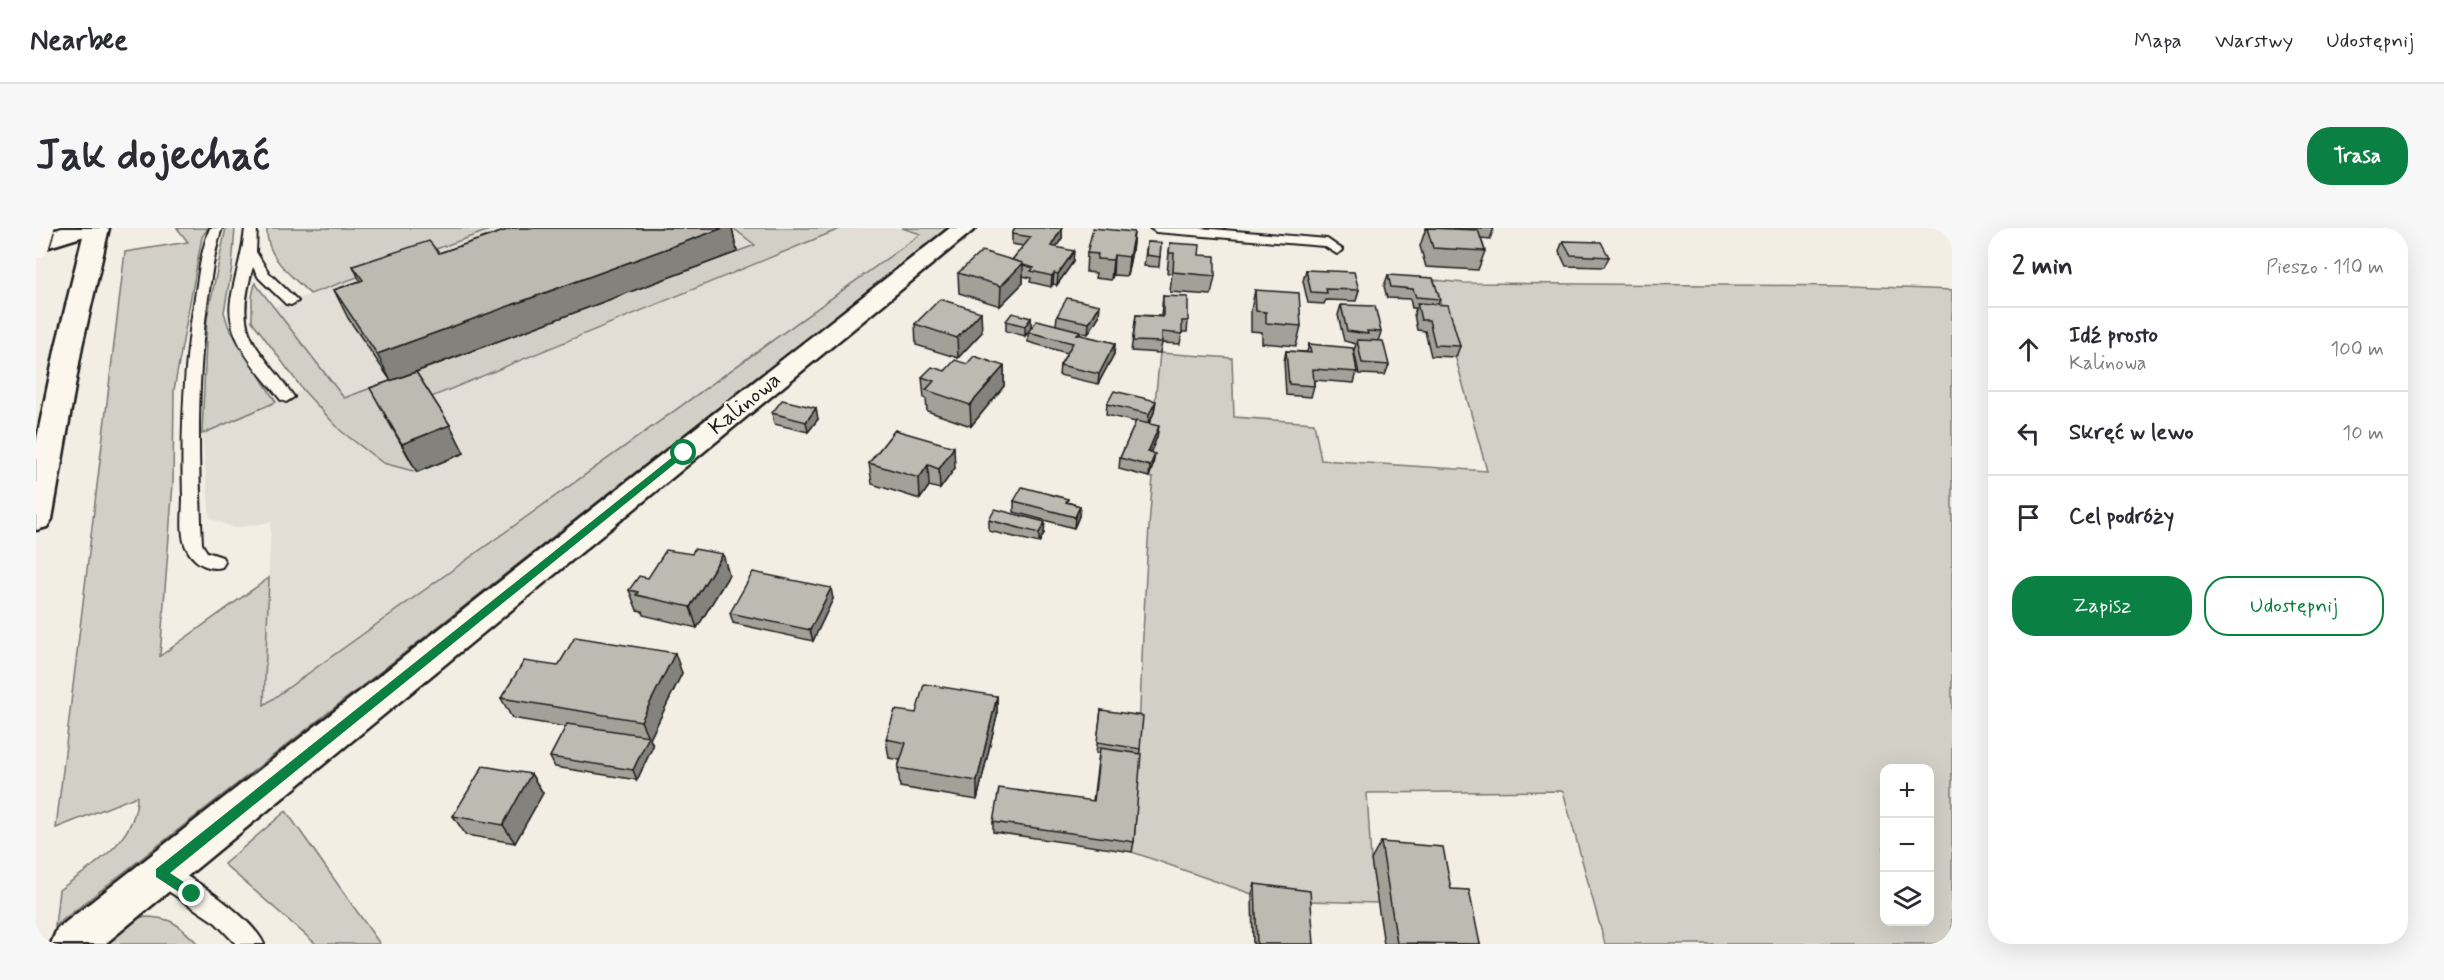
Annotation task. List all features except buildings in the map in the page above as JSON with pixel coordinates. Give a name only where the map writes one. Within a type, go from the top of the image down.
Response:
[{"type":"main road","name":"Kalinowa","points":[[72,944],[964,228]]},
{"type":"main road","points":[[36,245],[48,231],[92,232],[36,519]]},
{"type":"lane","points":[[216,228],[196,324],[190,393],[189,451],[193,546],[201,557],[216,562]]},
{"type":"lane","points":[[251,228],[250,252],[237,305],[238,321],[246,344],[286,397]]},
{"type":"lane","points":[[1156,228],[1327,243],[1337,250]]},
{"type":"lane","points":[[250,252],[264,275],[291,301]]},
{"type":"lane","points":[[160,873],[224,915],[252,944]]},
{"type":"shaded area","points":[[177,228],[208,228],[202,237],[174,390],[173,483],[160,656],[269,578],[264,705],[921,234],[902,228],[948,228],[55,926],[59,890],[110,851],[121,839],[135,812],[137,796],[56,828],[125,252],[188,242]]},
{"type":"shaded area","points":[[226,228],[235,228],[232,267],[224,312],[229,328],[276,402],[202,434],[207,318]]},
{"type":"shaded area","points":[[267,228],[495,228],[310,294],[275,257],[267,238]]},
{"type":"shaded area","points":[[495,228],[902,228],[921,234],[263,706],[271,522],[234,528],[210,518],[202,434],[303,390],[252,321],[274,307]]},
{"type":"shaded area","points":[[733,228],[842,228],[385,416],[417,472],[383,463],[341,431],[303,390],[252,321],[252,297],[255,283],[344,398],[755,245]]},
{"type":"shaded area","points":[[1434,280],[1464,283],[1852,286],[1952,290],[1952,944],[1605,944],[1563,791],[1367,793],[1371,860],[1378,903],[1306,901],[1252,894],[1132,852],[1153,478],[1149,477],[1153,465],[1146,463],[1148,425],[1154,412],[1160,353],[1232,358],[1234,417],[1314,423],[1321,460],[1487,471]]},
{"type":"shaded area","points":[[286,811],[380,944],[316,944],[224,864]]},
{"type":"shaded area","points":[[142,917],[167,920],[185,931],[198,944],[94,944],[121,924]]},
{"type":"route","points":[[192,894],[160,873],[684,453]]}]
